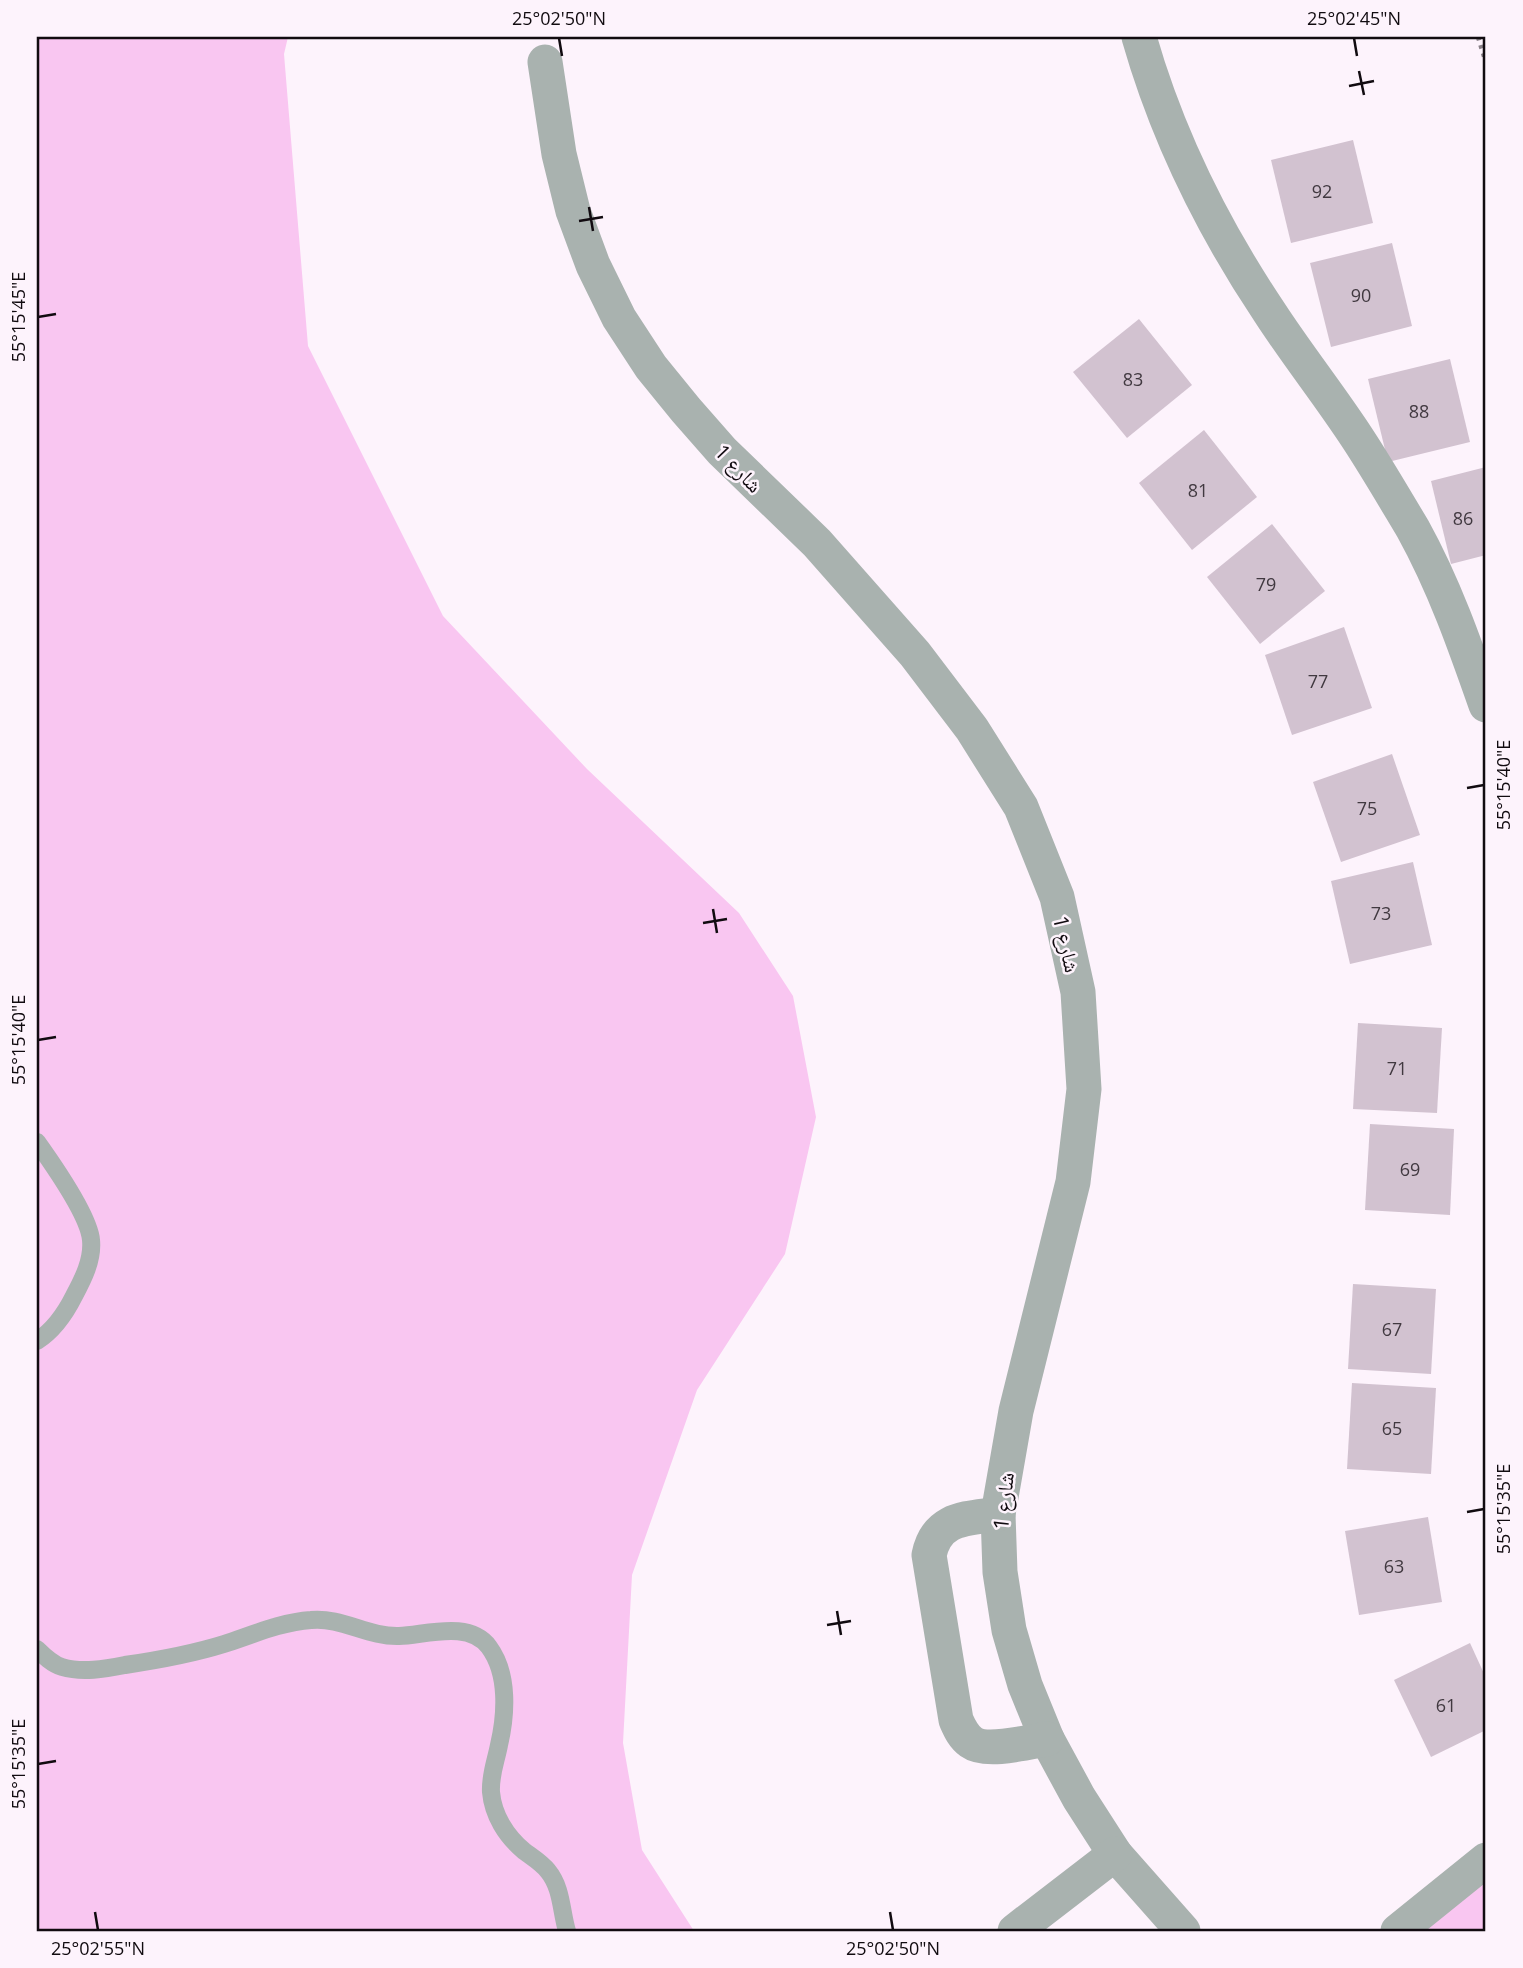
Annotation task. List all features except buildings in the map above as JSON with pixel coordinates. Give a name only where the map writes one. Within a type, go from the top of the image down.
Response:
[{"type":"street","points":[[1139,37],[1181,153],[1222,235],[1269,312],[1359,439],[1414,532],[1460,629],[1486,705]]},
{"type":"street","name":"شارع 1","points":[[545,62],[559,153],[573,211],[593,265],[619,318],[651,367],[686,411],[722,452],[817,543],[915,654],[964,718],[1021,807],[1057,897],[1078,992],[1084,1089],[1073,1182],[1016,1411],[998,1514],[1000,1572],[1009,1630],[1025,1685],[1047,1739],[1079,1798],[1115,1854],[1183,1931]]},
{"type":"street","points":[[998,1514],[947,1524],[938,1532],[929,1555],[956,1720],[962,1734],[974,1744],[995,1746],[1047,1739]]},
{"type":"street","points":[[1015,1931],[1115,1854]]},
{"type":"street","points":[[1398,1931],[1486,1860]]},
{"type":"lane","points":[[37,1142],[88,1225],[92,1242],[86,1274],[66,1312],[55,1327],[37,1341]]},
{"type":"lane","points":[[37,1649],[61,1667],[82,1670],[104,1669],[188,1654],[289,1623],[312,1619],[340,1623],[379,1636],[452,1631],[472,1634],[488,1646],[498,1663],[502,1681],[503,1725],[492,1770],[491,1792],[496,1813],[506,1832],[521,1849],[548,1870],[556,1885],[567,1931]]},
{"type":"path","points":[[1478,37],[1486,63]]},
{"type":"shaded area","points":[[37,37],[288,37],[284,54],[308,346],[443,616],[587,769],[739,913],[793,996],[816,1117],[785,1254],[697,1390],[632,1575],[623,1743],[642,1850],[694,1931],[37,1931]]},
{"type":"shaded area","points":[[1486,1869],[1486,1931],[1411,1931]]}]
